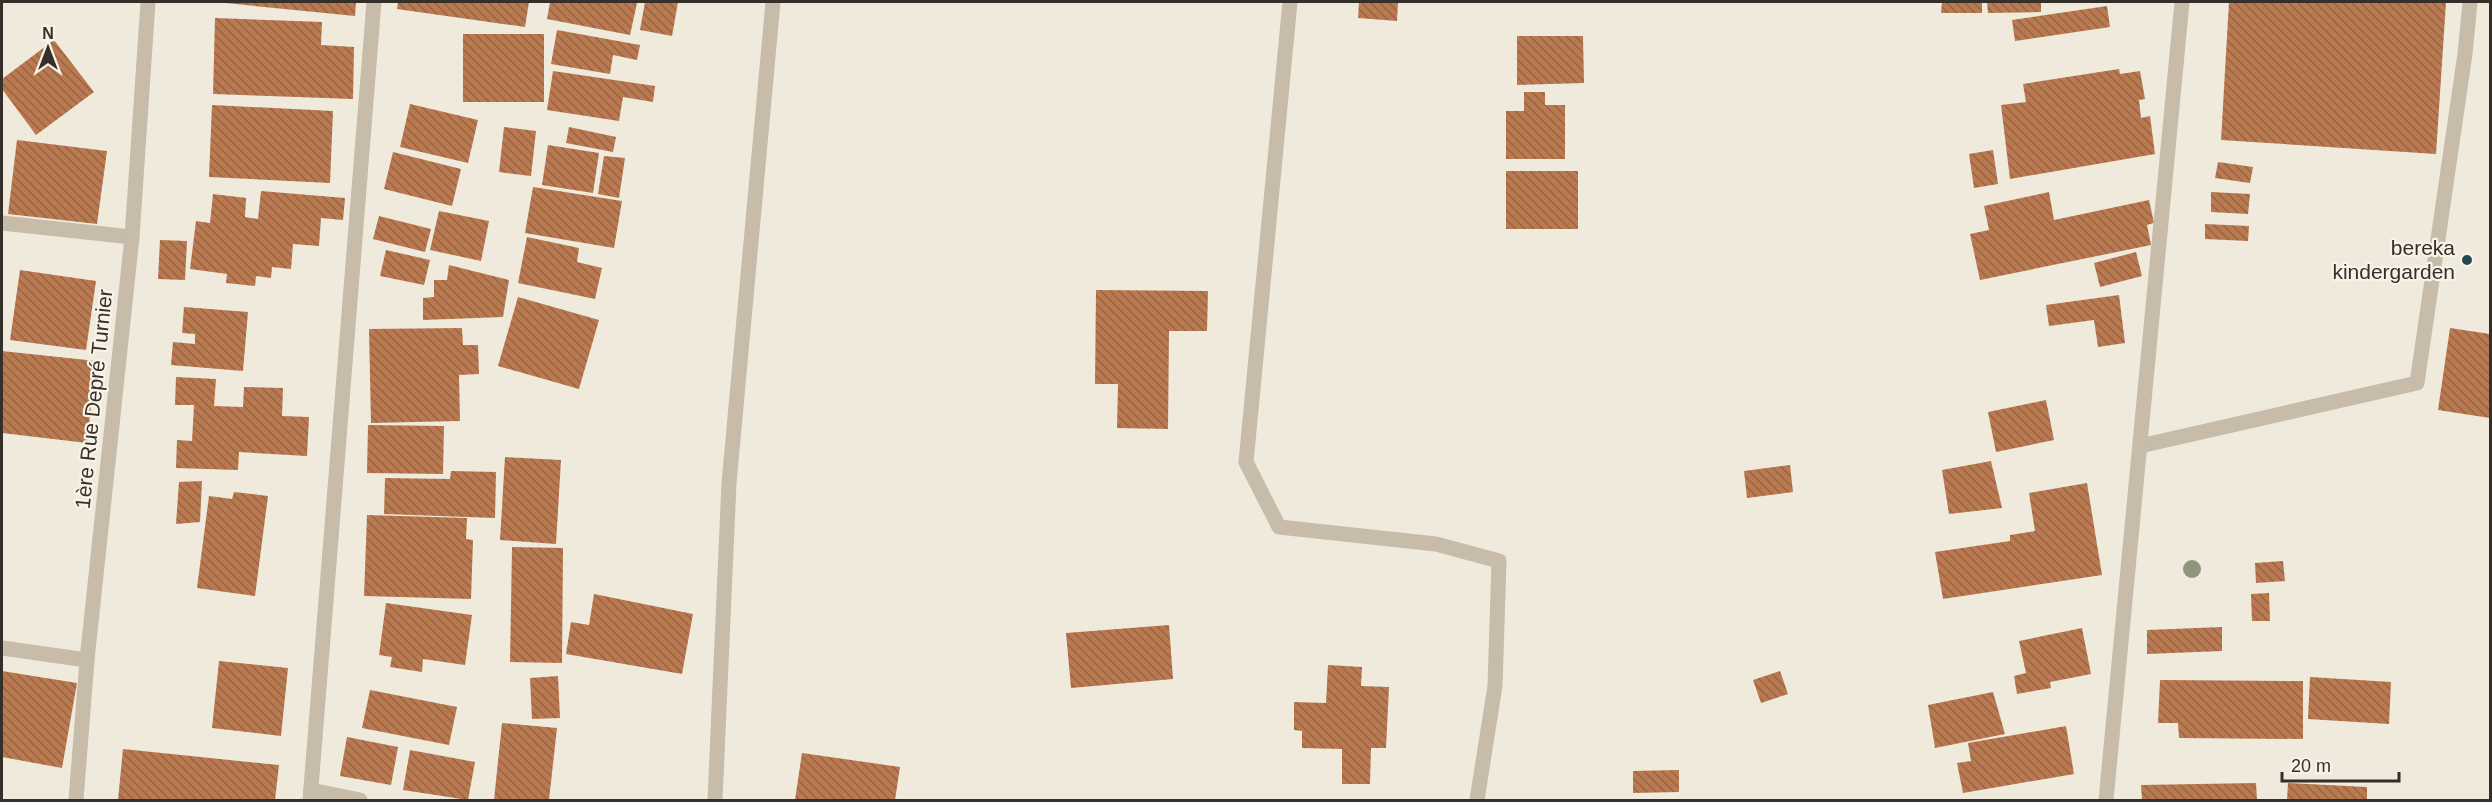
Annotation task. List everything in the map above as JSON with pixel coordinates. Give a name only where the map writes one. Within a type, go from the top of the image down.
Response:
[{"type":"street","name":"1ère Rue Depré Turnier","points":[[76,801],[87,660],[132,237],[148,2]]},
{"type":"street","points":[[360,801],[311,795],[374,2]]},
{"type":"street","points":[[715,801],[729,483],[773,2]]},
{"type":"street","points":[[1290,2],[1246,462],[1280,527],[1436,544],[1500,561],[1495,686],[1477,801]]},
{"type":"street","points":[[2106,801],[2182,2]]},
{"type":"street","points":[[2140,446],[2417,383],[2465,54],[2470,2]]},
{"type":"street","points":[[2,223],[132,237]]},
{"type":"street","points":[[2,648],[87,660]]},
{"type":"building","points":[[215,2],[356,2],[355,16]]},
{"type":"building","points":[[398,2],[529,2],[525,27],[397,9]]},
{"type":"building","points":[[550,2],[637,3],[630,35],[547,19]]},
{"type":"building","points":[[645,2],[678,2],[672,36],[640,30]]},
{"type":"building","points":[[1359,2],[1398,2],[1397,21],[1358,18]]},
{"type":"building","points":[[1942,2],[1982,2],[1982,13],[1941,13]]},
{"type":"building","points":[[1987,2],[2041,2],[2041,12],[1988,13]]},
{"type":"building","points":[[2229,2],[2446,2],[2436,154],[2221,140]]},
{"type":"building","points":[[2107,6],[2110,27],[2015,41],[2012,20]]},
{"type":"building","points":[[215,18],[322,22],[321,45],[354,47],[353,99],[213,94]]},
{"type":"building","points":[[557,30],[640,45],[637,60],[613,55],[610,74],[551,64]]},
{"type":"building","points":[[463,34],[544,34],[544,102],[463,102]]},
{"type":"building","points":[[1517,36],[1583,36],[1584,83],[1517,85]]},
{"type":"building","points":[[54,40],[94,92],[36,135],[2,89],[2,79]]},
{"type":"building","points":[[2119,69],[2120,74],[2140,71],[2145,99],[2139,100],[2141,118],[2150,116],[2155,154],[2010,179],[2001,105],[2026,102],[2023,84]]},
{"type":"building","points":[[553,71],[655,86],[653,102],[623,97],[619,121],[547,110]]},
{"type":"building","points":[[1524,92],[1545,92],[1545,105],[1565,105],[1565,159],[1506,159],[1506,111],[1524,111]]},
{"type":"building","points":[[410,104],[478,120],[468,163],[400,147]]},
{"type":"building","points":[[212,105],[333,111],[330,183],[209,177]]},
{"type":"building","points":[[504,127],[536,131],[531,176],[499,172]]},
{"type":"building","points":[[569,127],[616,137],[613,152],[566,143]]},
{"type":"building","points":[[17,140],[107,151],[97,224],[8,214]]},
{"type":"building","points":[[548,145],[599,153],[593,193],[542,185]]},
{"type":"building","points":[[1993,150],[1998,184],[1974,188],[1969,154]]},
{"type":"building","points":[[393,152],[461,169],[452,206],[384,189]]},
{"type":"building","points":[[604,156],[625,158],[619,198],[598,194]]},
{"type":"building","points":[[2218,162],[2253,167],[2250,183],[2215,178]]},
{"type":"building","points":[[1506,171],[1578,171],[1578,229],[1506,229]]},
{"type":"building","points":[[533,187],[622,201],[614,248],[525,233]]},
{"type":"building","points":[[261,191],[345,198],[343,220],[321,218],[319,246],[293,244],[291,269],[272,267],[271,278],[256,276],[255,286],[226,283],[227,274],[190,269],[196,221],[210,223],[213,194],[246,198],[245,217],[258,219]]},
{"type":"building","points":[[2049,192],[2054,220],[2149,200],[2154,223],[2147,225],[2151,245],[1980,280],[1970,234],[1989,230],[1984,206]]},
{"type":"building","points":[[2211,192],[2250,194],[2248,214],[2211,212]]},
{"type":"building","points":[[439,211],[489,221],[481,261],[430,250]]},
{"type":"building","points":[[379,216],[431,229],[425,252],[373,239]]},
{"type":"building","points":[[2205,224],[2249,226],[2248,241],[2205,239]]},
{"type":"building","points":[[527,237],[579,248],[577,262],[602,268],[595,299],[518,283]]},
{"type":"building","points":[[160,240],[187,241],[185,280],[158,279]]},
{"type":"building","points":[[386,250],[430,260],[424,285],[380,276]]},
{"type":"building","points":[[2136,252],[2142,276],[2100,287],[2094,263]]},
{"type":"building","points":[[449,265],[509,280],[503,317],[423,320],[423,298],[434,297],[434,280],[447,280]]},
{"type":"building","points":[[20,270],[96,281],[86,350],[10,340]]},
{"type":"building","points":[[1096,290],[1208,291],[1207,331],[1169,331],[1168,429],[1117,428],[1118,384],[1095,384]]},
{"type":"building","points":[[2119,295],[2125,343],[2098,347],[2094,320],[2049,326],[2046,305]]},
{"type":"building","points":[[518,297],[599,320],[579,389],[498,366]]},
{"type":"building","points":[[184,307],[248,312],[243,371],[171,365],[173,342],[195,344],[195,334],[182,333]]},
{"type":"building","points":[[462,328],[463,345],[478,345],[479,374],[459,375],[460,421],[371,423],[369,329]]},
{"type":"building","points":[[2450,328],[2490,334],[2490,418],[2438,410]]},
{"type":"building","points":[[2,351],[96,361],[87,443],[2,433]]},
{"type":"building","points":[[176,377],[216,379],[214,406],[243,407],[244,387],[283,388],[282,416],[309,417],[307,456],[239,452],[238,470],[176,468],[177,440],[192,441],[194,405],[175,405]]},
{"type":"building","points":[[2046,400],[2054,440],[1996,452],[1988,412]]},
{"type":"building","points":[[368,425],[444,426],[443,474],[367,473]]},
{"type":"building","points":[[505,457],[561,460],[556,544],[500,540]]},
{"type":"building","points":[[1991,461],[2002,508],[1949,514],[1942,470]]},
{"type":"building","points":[[1790,465],[1793,492],[1747,498],[1744,471]]},
{"type":"building","points":[[451,471],[496,472],[495,518],[384,514],[385,478],[450,479]]},
{"type":"building","points":[[202,481],[200,522],[176,524],[179,482]]},
{"type":"building","points":[[2087,483],[2102,575],[1943,599],[1935,552],[2010,541],[2010,535],[2035,531],[2029,493]]},
{"type":"building","points":[[234,492],[268,496],[255,596],[197,588],[209,496],[232,499]]},
{"type":"building","points":[[367,515],[467,518],[466,539],[473,540],[471,599],[364,596]]},
{"type":"building","points":[[512,547],[563,548],[562,663],[510,662]]},
{"type":"building","points":[[2283,561],[2285,581],[2256,583],[2255,563]]},
{"type":"building","points":[[2269,593],[2270,621],[2252,621],[2251,594]]},
{"type":"building","points":[[594,594],[693,614],[682,674],[566,654],[571,622],[589,625]]},
{"type":"building","points":[[386,603],[472,615],[465,665],[423,659],[422,672],[390,667],[392,657],[379,655]]},
{"type":"building","points":[[1169,625],[1173,679],[1071,688],[1066,633]]},
{"type":"building","points":[[2222,627],[2222,651],[2147,654],[2147,630]]},
{"type":"building","points":[[2082,628],[2091,674],[2050,682],[2051,688],[2017,694],[2014,676],[2026,673],[2019,641]]},
{"type":"building","points":[[219,661],[288,668],[281,736],[212,728]]},
{"type":"building","points":[[1328,665],[1362,667],[1361,686],[1389,687],[1386,748],[1371,748],[1370,784],[1342,784],[1342,749],[1302,748],[1302,731],[1294,730],[1294,702],[1326,703]]},
{"type":"building","points":[[2,671],[77,683],[62,768],[2,757]]},
{"type":"building","points":[[1780,671],[1788,694],[1761,703],[1753,680]]},
{"type":"building","points":[[558,676],[560,718],[532,719],[530,678]]},
{"type":"building","points":[[2310,677],[2391,682],[2389,724],[2308,719]]},
{"type":"building","points":[[2160,680],[2303,681],[2303,739],[2179,738],[2178,723],[2158,723]]},
{"type":"building","points":[[370,690],[457,707],[449,745],[362,728]]},
{"type":"building","points":[[1993,692],[2005,734],[1935,748],[1928,705]]},
{"type":"building","points":[[502,723],[557,728],[549,800],[494,800]]},
{"type":"building","points":[[2066,726],[2074,774],[1963,793],[1957,763],[1971,761],[1968,743]]},
{"type":"building","points":[[347,737],[398,747],[391,785],[340,776]]},
{"type":"building","points":[[123,749],[279,765],[275,800],[118,800]]},
{"type":"building","points":[[410,750],[475,762],[468,800],[403,790]]},
{"type":"building","points":[[802,753],[900,767],[895,800],[795,800]]},
{"type":"building","points":[[1679,770],[1679,792],[1633,793],[1633,771]]},
{"type":"building","points":[[2256,783],[2257,800],[2142,800],[2141,785]]},
{"type":"building","points":[[2288,783],[2367,787],[2367,800],[2287,800]]},
{"type":"place","name":"bereka kindergarden","points":[[2467,260]]}]
